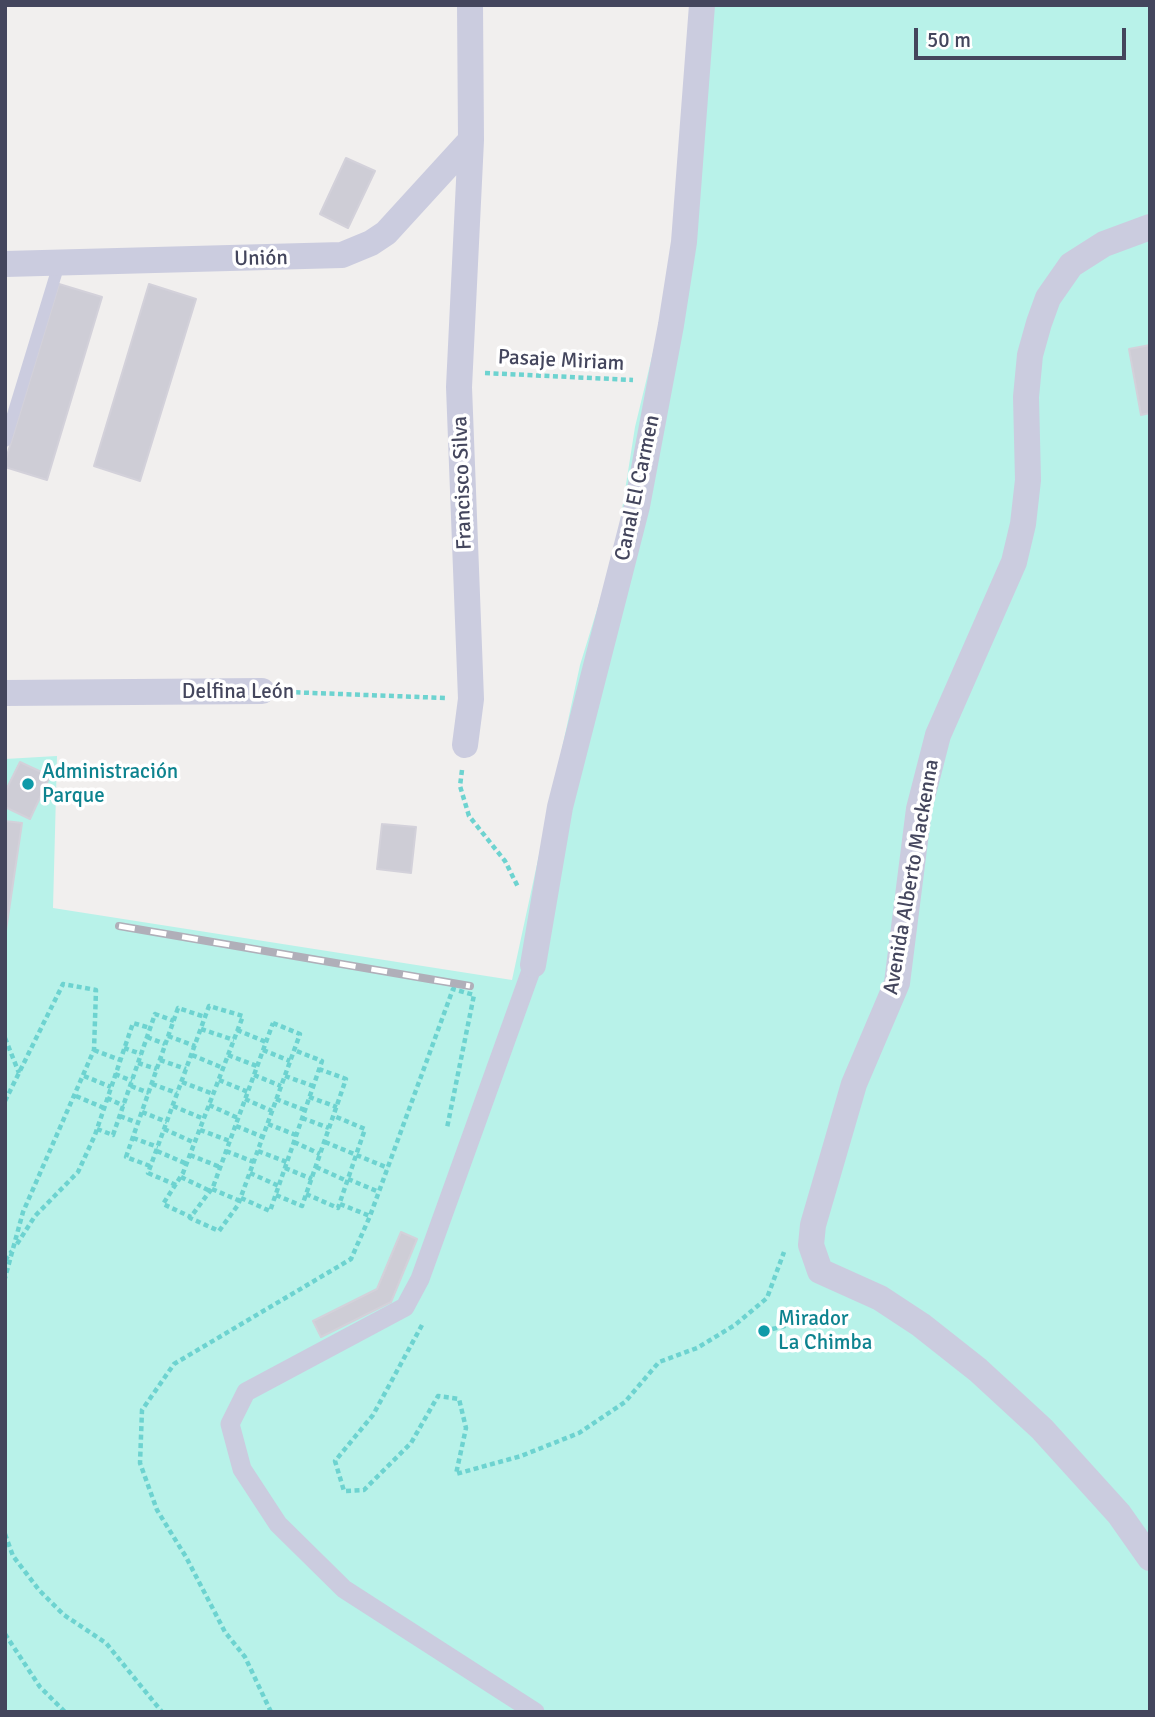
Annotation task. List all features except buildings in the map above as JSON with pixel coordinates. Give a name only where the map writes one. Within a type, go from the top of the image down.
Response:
[{"type":"street","name":"Francisco Silva","points":[[465,745],[471,699],[459,372],[471,140],[470,5]]},
{"type":"street","name":"Canal El Carmen","points":[[533,965],[560,807],[637,506],[660,382],[684,242],[702,5]]},
{"type":"street","name":"Unión","points":[[5,264],[327,257],[349,253],[386,233],[471,140]]},
{"type":"street","name":"Avenida Alberto Mackenna","points":[[1150,227],[1104,244],[1072,265],[1048,298],[1039,323],[1030,355],[1026,397],[1028,480],[1023,524],[1014,562],[938,735],[919,809],[897,983],[850,1096],[813,1225],[811,1245],[820,1271],[831,1279],[873,1294],[921,1325],[978,1370],[1042,1429],[1119,1514],[1150,1558]]},
{"type":"street","name":"Delfina León","points":[[5,693],[262,691]]},
{"type":"street","points":[[533,965],[420,1279],[405,1307],[246,1392],[230,1424],[242,1469],[278,1524],[344,1589],[535,1712]]},
{"type":"lane","points":[[5,441],[59,264]]},
{"type":"path","name":"Pasaje Miriam","points":[[459,372],[660,382]]},
{"type":"path","name":"Delfina León","points":[[262,691],[471,699]]},
{"type":"path","points":[[465,745],[460,786],[469,816],[505,861],[520,894]]},
{"type":"path","points":[[5,1101],[63,984],[96,990],[94,1050],[76,1096],[31,1192],[5,1278]]},
{"type":"path","points":[[271,1712],[245,1657],[225,1632],[157,1510],[140,1463],[142,1409],[174,1364],[351,1259],[370,1216],[453,989],[474,995],[445,1137]]},
{"type":"path","points":[[176,1185],[148,1173],[209,1006],[243,1016],[187,1164],[181,1177],[176,1185],[163,1205],[219,1231],[240,1200],[300,1034],[273,1023],[211,1190],[191,1217]]},
{"type":"path","points":[[150,1166],[126,1157],[178,1008],[205,1017]]},
{"type":"path","points":[[97,1129],[113,1135],[155,1014],[174,1021]]},
{"type":"path","points":[[5,1260],[35,1216],[78,1172],[97,1129],[133,1023],[150,1028]]},
{"type":"path","points":[[201,1029],[234,1040]]},
{"type":"path","points":[[237,1030],[266,1042]]},
{"type":"path","points":[[168,1036],[195,1046]]},
{"type":"path","points":[[147,1037],[166,1044]]},
{"type":"path","points":[[5,1038],[19,1074]]},
{"type":"path","points":[[124,1048],[141,1054]]},
{"type":"path","points":[[94,1050],[120,1060]]},
{"type":"path","points":[[263,1050],[290,1061]]},
{"type":"path","points":[[181,1177],[270,1211],[322,1061],[294,1050]]},
{"type":"path","points":[[192,1055],[223,1068]]},
{"type":"path","points":[[228,1055],[257,1066]]},
{"type":"path","points":[[160,1060],[186,1069]]},
{"type":"path","points":[[138,1063],[157,1069]]},
{"type":"path","points":[[276,1195],[302,1206],[334,1116],[346,1079],[319,1069]]},
{"type":"path","points":[[115,1074],[149,1093]]},
{"type":"path","points":[[254,1075],[281,1086]]},
{"type":"path","points":[[84,1076],[111,1087]]},
{"type":"path","points":[[285,1076],[313,1086]]},
{"type":"path","points":[[219,1080],[248,1092]]},
{"type":"path","points":[[182,1082],[213,1094]]},
{"type":"path","points":[[152,1083],[177,1093]]},
{"type":"path","points":[[76,1096],[104,1108]]},
{"type":"path","points":[[309,1097],[337,1107]]},
{"type":"path","points":[[107,1098],[124,1106]]},
{"type":"path","points":[[245,1099],[272,1111]]},
{"type":"path","points":[[276,1100],[305,1110]]},
{"type":"path","points":[[209,1105],[239,1118]]},
{"type":"path","points":[[173,1106],[204,1119]]},
{"type":"path","points":[[142,1112],[167,1122]]},
{"type":"path","points":[[120,1116],[138,1123]]},
{"type":"path","points":[[306,1194],[338,1208],[340,1204],[365,1129],[334,1116]]},
{"type":"path","points":[[302,1118],[329,1128]]},
{"type":"path","points":[[268,1124],[296,1135]]},
{"type":"path","points":[[236,1126],[263,1138]]},
{"type":"path","points":[[164,1129],[195,1143]]},
{"type":"path","points":[[200,1130],[230,1141]]},
{"type":"path","points":[[133,1138],[187,1164]]},
{"type":"path","points":[[294,1142],[320,1154]]},
{"type":"path","points":[[325,1142],[388,1168]]},
{"type":"path","points":[[226,1151],[254,1162]]},
{"type":"path","points":[[258,1151],[312,1179]]},
{"type":"path","points":[[190,1155],[220,1167]]},
{"type":"path","points":[[316,1167],[379,1192]]},
{"type":"path","points":[[250,1173],[279,1186]]},
{"type":"path","points":[[340,1204],[370,1216]]},
{"type":"path","points":[[420,1279],[422,1325],[373,1415],[335,1461],[344,1491],[364,1490],[411,1443],[438,1396],[459,1399],[466,1428],[456,1474],[520,1456],[579,1433],[625,1402],[659,1362],[706,1342],[735,1325],[767,1298],[785,1248]]},
{"type":"path","points":[[764,1331],[797,1323]]},
{"type":"path","points":[[5,1534],[13,1556],[39,1590],[64,1615],[106,1643],[162,1712]]},
{"type":"path","points":[[5,1634],[40,1687],[65,1712]]},
{"type":"shaded area","points":[[690,5],[1150,5],[1150,1712],[5,1712],[5,759],[57,756],[53,908],[512,980],[580,665],[616,548],[635,427],[669,286]]},
{"type":"railway","points":[[119,926],[470,986]]},
{"type":"place","name":"Administración Parque","points":[[28,784]]},
{"type":"place","name":"Mirador La Chimba","points":[[764,1331]]}]
